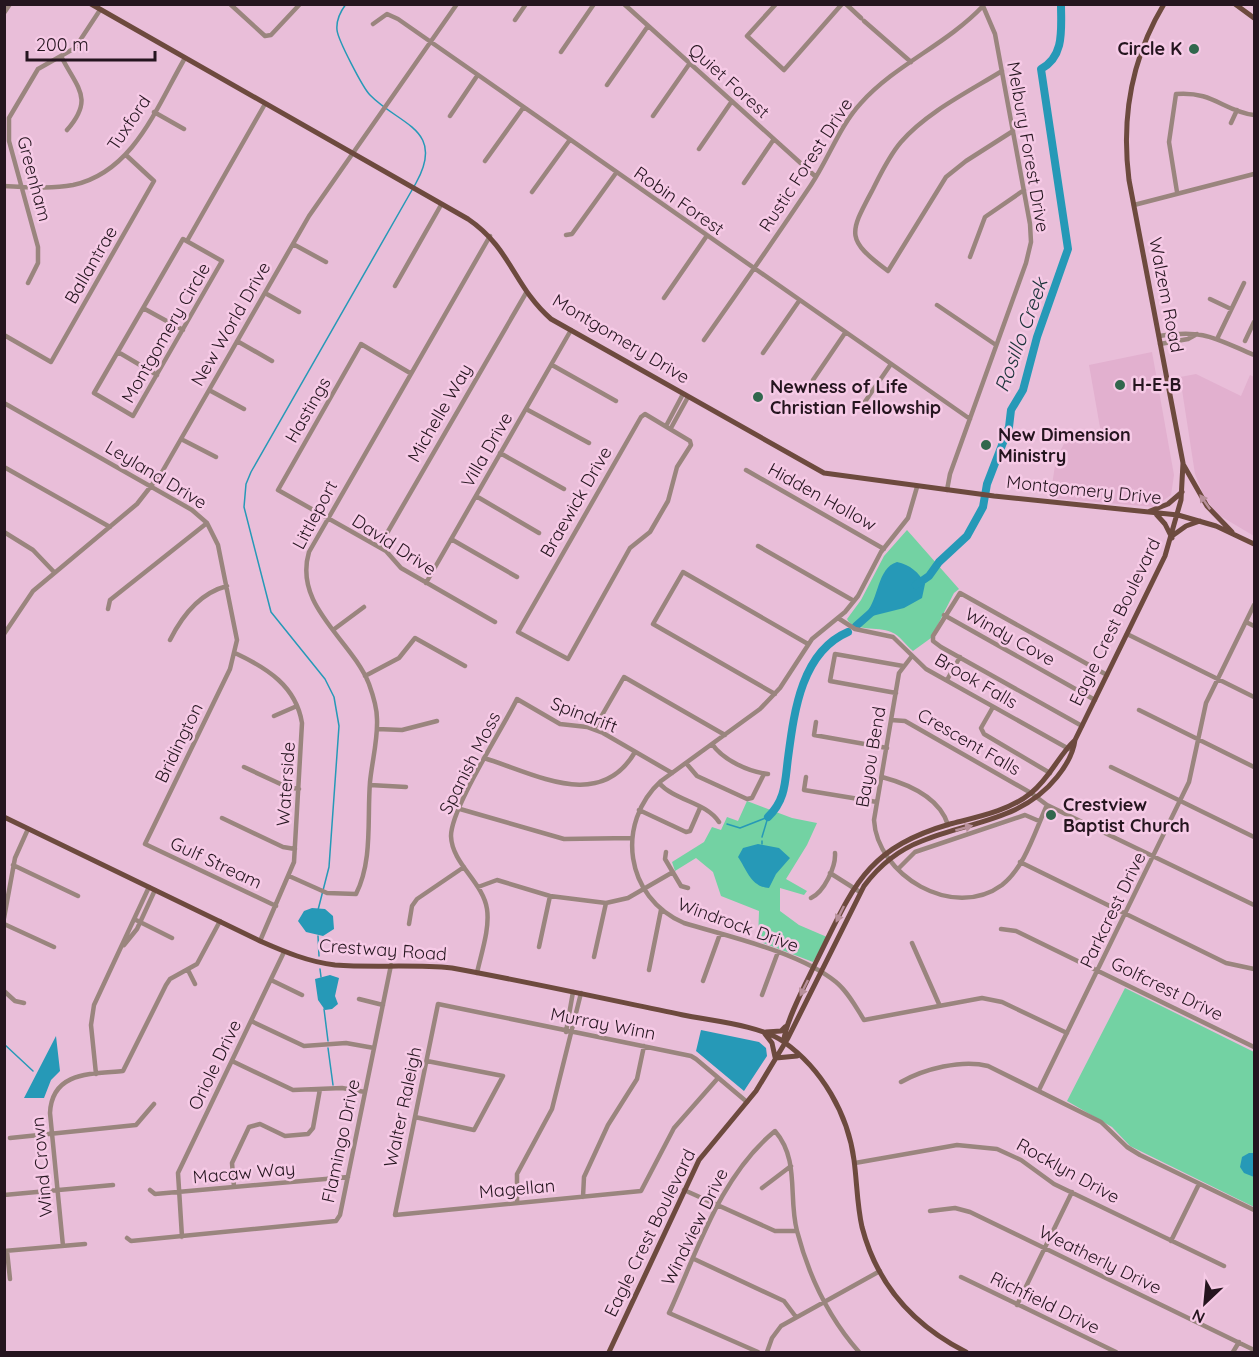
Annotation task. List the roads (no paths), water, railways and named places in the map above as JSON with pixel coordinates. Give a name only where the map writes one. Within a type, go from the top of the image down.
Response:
[{"type":"main road","name":"Montgomery Drive","points":[[91,4],[405,184],[490,236],[508,258],[526,293],[551,319],[824,473],[917,487],[1178,515]]},
{"type":"main road","name":"Walzem Road","points":[[1162,4],[1144,40],[1134,69],[1127,109],[1126,156],[1183,463],[1178,515]]},
{"type":"main road","points":[[1234,4],[1254,18]]},
{"type":"main road","points":[[1183,463],[1207,506],[1235,535]]},
{"type":"main road","points":[[1182,492],[1168,504],[1151,512],[1166,524],[1172,537],[1186,526],[1202,521]]},
{"type":"main road","points":[[1178,515],[1202,521],[1254,544]]},
{"type":"main road","name":"Eagle Crest Boulevard","points":[[610,1352],[684,1190],[709,1146],[747,1102],[792,1030],[860,892],[891,858],[922,841],[1004,816],[1037,797],[1059,775],[1074,752],[1075,740],[1172,537],[1178,515]]},
{"type":"main road","name":"Eagle Crest Boulevard","points":[[784,1042],[783,1036],[813,969],[853,888],[868,869],[886,852],[908,839],[999,810],[1031,793],[1050,773],[1066,748],[1075,740]]},
{"type":"main road","name":"Crestway Road","points":[[4,817],[285,952],[336,965],[419,964],[477,973],[763,1033],[784,1042],[801,1056],[819,1076],[848,1130],[855,1163],[862,1227],[889,1287],[920,1322],[966,1353]]},
{"type":"main road","points":[[763,1033],[781,1031],[790,1021]]},
{"type":"main road","points":[[792,1030],[792,1040],[801,1056]]},
{"type":"main road","points":[[763,1033],[772,1043],[775,1058],[792,1054],[801,1056]]},
{"type":"street","points":[[4,13],[10,4]]},
{"type":"street","points":[[230,4],[261,35],[269,36],[300,4]]},
{"type":"street","name":"New World Drive","points":[[4,634],[27,598],[54,572],[110,527],[151,487],[309,216],[457,4]]},
{"type":"street","points":[[515,20],[526,4]]},
{"type":"street","points":[[561,52],[594,4]]},
{"type":"street","name":"Quiet Forest","points":[[624,4],[816,177]]},
{"type":"street","points":[[776,4],[747,36],[784,70],[844,4],[911,62]]},
{"type":"street","name":"Rustic Forest Drive","points":[[704,340],[816,177],[837,136],[856,109],[880,85],[952,35],[982,6]]},
{"type":"street","name":"Melbury Forest Drive","points":[[947,490],[954,462],[1030,247],[1030,224],[995,34],[982,6]]},
{"type":"street","name":"Greenham","points":[[28,283],[38,263],[39,247],[7,134],[9,118],[38,69],[62,58],[79,43],[100,10]]},
{"type":"street","name":"Robin Forest","points":[[373,24],[387,14],[970,419]]},
{"type":"street","points":[[607,85],[648,26]]},
{"type":"street","points":[[62,58],[82,96],[83,106],[79,116],[67,130]]},
{"type":"street","name":"Tuxford","points":[[4,186],[60,186],[82,183],[105,172],[126,155],[185,58]]},
{"type":"street","points":[[653,116],[690,63]]},
{"type":"street","points":[[1002,71],[916,127],[901,142],[858,214],[855,226],[861,250],[888,271],[946,177],[1013,130]]},
{"type":"street","points":[[450,116],[477,76]]},
{"type":"street","points":[[1177,192],[1169,142],[1176,94],[1203,94],[1237,110],[1254,115]]},
{"type":"street","points":[[699,149],[732,101]]},
{"type":"street","points":[[187,241],[264,104]]},
{"type":"street","points":[[485,161],[523,108]]},
{"type":"street","points":[[1231,123],[1237,110]]},
{"type":"street","points":[[154,112],[184,129]]},
{"type":"street","points":[[744,183],[774,139]]},
{"type":"street","points":[[532,192],[569,141]]},
{"type":"street","name":"Ballantrae","points":[[4,335],[51,362],[154,181],[126,155]]},
{"type":"street","points":[[566,235],[572,234],[616,172]]},
{"type":"street","points":[[1134,205],[1177,192],[1254,174]]},
{"type":"street","points":[[970,257],[985,217],[1024,190]]},
{"type":"street","points":[[395,286],[441,205]]},
{"type":"street","name":"Littleport","points":[[289,876],[327,893],[356,894],[366,857],[370,785],[377,729],[376,708],[365,676],[312,601],[305,577],[309,552],[490,236]]},
{"type":"street","points":[[664,298],[706,237]]},
{"type":"street","name":"Montgomery Circle","points":[[183,239],[187,241],[222,261],[134,416],[94,393],[183,239]]},
{"type":"street","points":[[293,244],[326,262]]},
{"type":"street","points":[[1218,337],[1244,283]]},
{"type":"street","points":[[265,293],[299,312]]},
{"type":"street","name":"Michelle Way","points":[[379,547],[526,293]]},
{"type":"street","points":[[1210,299],[1231,309]]},
{"type":"street","points":[[763,354],[799,301]]},
{"type":"street","points":[[937,305],[996,345]]},
{"type":"street","points":[[143,308],[183,330]]},
{"type":"street","points":[[1245,340],[1254,322]]},
{"type":"street","name":"Villa Drive","points":[[426,583],[571,330]]},
{"type":"street","points":[[1159,336],[1186,331],[1218,337],[1254,355]]},
{"type":"street","points":[[813,380],[845,333]]},
{"type":"street","points":[[1160,344],[1188,339],[1197,334]]},
{"type":"street","points":[[237,341],[272,361]]},
{"type":"street","name":"Hastings","points":[[278,490],[361,344],[410,373]]},
{"type":"street","points":[[118,352],[157,375]]},
{"type":"street","points":[[862,406],[891,364]]},
{"type":"street","points":[[552,365],[616,401]]},
{"type":"street","points":[[209,390],[244,409]]},
{"type":"street","points":[[668,427],[685,395]]},
{"type":"street","name":"Leyland Drive","points":[[4,403],[192,510],[207,523],[218,544],[236,625],[235,653]]},
{"type":"street","points":[[526,408],[589,443]]},
{"type":"street","name":"Braewick Drive","points":[[645,414],[668,427],[691,443],[677,467],[668,501],[650,532],[630,548],[568,659],[518,632],[640,417],[645,414]]},
{"type":"street","points":[[181,439],[216,457]]},
{"type":"street","points":[[500,453],[564,489]]},
{"type":"street","points":[[4,467],[110,527]]},
{"type":"street","name":"Hidden Hollow","points":[[746,471],[884,549]]},
{"type":"street","name":"Windrock Drive","points":[[917,487],[909,518],[884,549],[854,601],[808,644],[775,694],[725,735],[659,783],[639,810],[632,838],[634,868],[644,890],[661,910],[684,923],[778,952],[820,972],[842,988],[864,1020],[939,1004],[976,998],[993,999],[1067,1034]]},
{"type":"street","name":"David Drive","points":[[278,490],[379,547],[401,568],[495,622]]},
{"type":"street","points":[[476,496],[539,533]]},
{"type":"street","points":[[108,609],[110,600],[207,523]]},
{"type":"street","points":[[4,532],[33,550],[54,572]]},
{"type":"street","points":[[451,539],[517,577]]},
{"type":"street","points":[[758,546],[854,601]]},
{"type":"street","points":[[775,694],[653,624],[683,572],[808,644]]},
{"type":"street","points":[[170,640],[187,611],[216,589],[227,586]]},
{"type":"street","points":[[1082,726],[960,657],[932,638],[956,595],[963,594],[1107,675]]},
{"type":"street","name":"Parkcrest Drive","points":[[1039,1090],[1180,801],[1191,776],[1202,716],[1254,605]]},
{"type":"street","points":[[333,630],[364,607]]},
{"type":"street","name":"Windy Cove","points":[[944,615],[1095,700]]},
{"type":"street","name":"Brook Falls","points":[[838,618],[855,629],[893,637],[926,669],[1074,752]]},
{"type":"street","points":[[1246,622],[1254,626]]},
{"type":"street","points":[[1127,634],[1254,697]]},
{"type":"street","points":[[365,676],[399,658],[415,638],[465,666]]},
{"type":"street","name":"Waterside","points":[[235,653],[261,665],[276,676],[297,706],[302,723],[295,849],[289,876],[260,941]]},
{"type":"street","name":"Bridington","points":[[144,844],[230,669],[235,653]]},
{"type":"street","points":[[896,693],[830,681],[835,654],[903,666]]},
{"type":"street","name":"Bayou Bend","points":[[912,656],[903,666],[896,693],[877,802],[875,831],[898,869],[908,879],[936,893],[967,898],[986,893],[1002,885],[1020,862],[1047,805]]},
{"type":"street","points":[[947,680],[960,657]]},
{"type":"street","points":[[594,729],[624,677],[725,735]]},
{"type":"street","name":"Spindrift","points":[[517,699],[560,724],[594,729],[672,773]]},
{"type":"street","name":"Spanish Moss","points":[[477,973],[487,922],[487,908],[478,887],[454,851],[451,834],[484,758],[517,699]]},
{"type":"street","points":[[274,716],[297,706]]},
{"type":"street","points":[[993,707],[981,728],[984,734],[1050,773]]},
{"type":"street","points":[[1139,710],[1254,767]]},
{"type":"street","name":"Crescent Falls","points":[[891,720],[905,721],[1031,793],[1047,805],[1254,905]]},
{"type":"street","points":[[377,729],[402,730],[437,721]]},
{"type":"street","points":[[816,722],[814,735],[887,748]]},
{"type":"street","points":[[686,763],[697,776],[747,799],[752,798],[766,774],[720,754],[712,744]]},
{"type":"street","points":[[484,758],[571,785],[582,786],[600,783],[616,775],[635,752]]},
{"type":"street","points":[[244,767],[287,787],[299,789]]},
{"type":"street","points":[[1111,767],[1254,837]]},
{"type":"street","points":[[806,777],[804,790],[877,802]]},
{"type":"street","points":[[882,777],[896,781],[938,804],[948,825]]},
{"type":"street","points":[[659,783],[673,795],[711,813],[719,822]]},
{"type":"street","points":[[370,785],[406,787]]},
{"type":"street","points":[[639,810],[686,832],[690,831],[700,808]]},
{"type":"street","points":[[460,809],[564,840],[632,838]]},
{"type":"street","points":[[898,869],[908,856],[930,846],[983,831],[1025,815],[1039,821]]},
{"type":"street","points":[[222,818],[283,847],[295,849]]},
{"type":"street","points":[[4,918],[13,866],[28,828]]},
{"type":"street","name":"Gulf Stream","points":[[144,844],[276,906]]},
{"type":"street","points":[[666,852],[665,859],[681,886],[688,888]]},
{"type":"street","points":[[811,898],[817,895],[830,873],[836,860],[835,853]]},
{"type":"street","points":[[1020,862],[1226,963],[1254,969]]},
{"type":"street","points":[[13,866],[78,896]]},
{"type":"street","points":[[409,924],[412,906],[417,899],[464,867]]},
{"type":"street","points":[[478,887],[497,880],[550,896],[606,903],[628,898],[673,872]]},
{"type":"street","points":[[830,873],[860,892]]},
{"type":"street","points":[[96,1074],[92,1014],[149,887]]},
{"type":"street","points":[[122,947],[140,922],[155,890]]},
{"type":"street","points":[[539,947],[550,896]]},
{"type":"street","points":[[594,957],[606,903]]},
{"type":"street","points":[[649,970],[661,910]]},
{"type":"street","points":[[134,919],[172,938]]},
{"type":"street","name":"Wind Crown","points":[[63,1246],[51,1104],[59,1087],[75,1076],[123,1071],[166,985],[201,958],[220,921]]},
{"type":"street","points":[[4,924],[54,947]]},
{"type":"street","name":"Golfcrest Drive","points":[[1001,929],[1016,931],[1254,1047]]},
{"type":"street","points":[[704,981],[720,934]]},
{"type":"street","points":[[912,943],[939,1004]]},
{"type":"street","name":"Oriole Drive","points":[[182,1237],[178,1173],[285,952]]},
{"type":"street","points":[[762,995],[778,952]]},
{"type":"street","name":"Flamingo Drive","points":[[127,1238],[131,1241],[182,1237],[336,1221],[348,1177],[392,964]]},
{"type":"street","points":[[188,970],[195,984]]},
{"type":"street","points":[[271,980],[302,995]]},
{"type":"street","points":[[4,991],[15,1001],[24,1003]]},
{"type":"street","points":[[568,1037],[566,1030],[573,992]]},
{"type":"street","points":[[517,1203],[516,1174],[552,1109],[580,993]]},
{"type":"street","points":[[359,999],[383,1005]]},
{"type":"street","name":"Murray Winn","points":[[438,1004],[691,1056],[747,1102]]},
{"type":"street","name":"Walter Raleigh","points":[[395,1215],[438,1004]]},
{"type":"street","points":[[251,1020],[304,1046],[346,1042],[374,1048]]},
{"type":"street","points":[[583,1197],[584,1177],[608,1125],[637,1079],[645,1046]]},
{"type":"street","points":[[232,1061],[293,1090],[346,1088],[365,1092]]},
{"type":"street","points":[[415,1117],[474,1130],[502,1076],[427,1061]]},
{"type":"street","points":[[901,1082],[948,1067],[978,1064],[995,1069],[1101,1122],[1133,1151],[1254,1210]]},
{"type":"street","name":"Magellan","points":[[395,1215],[641,1191],[674,1128],[718,1078]]},
{"type":"street","points":[[234,1187],[232,1163],[249,1127],[260,1124],[285,1136],[308,1134],[313,1128],[320,1089]]},
{"type":"street","points":[[10,1138],[136,1125],[154,1104]]},
{"type":"street","name":"Windview Drive","points":[[758,1353],[669,1313],[737,1169],[755,1147],[775,1131],[789,1155],[791,1166]]},
{"type":"street","name":"Rocklyn Drive","points":[[855,1163],[943,1146],[970,1144],[1005,1152],[1021,1160],[1041,1176],[1224,1266]]},
{"type":"street","points":[[762,1188],[791,1166]]},
{"type":"street","points":[[791,1166],[797,1231],[823,1302],[859,1353]]},
{"type":"street","name":"Macaw Way","points":[[178,1192],[348,1177]]},
{"type":"street","points":[[1171,1240],[1199,1184]]},
{"type":"street","points":[[4,1195],[113,1185]]},
{"type":"street","points":[[150,1190],[155,1194],[178,1192]]},
{"type":"street","points":[[684,1190],[776,1231],[797,1231]]},
{"type":"street","points":[[1017,1305],[1072,1192]]},
{"type":"street","name":"Weatherly Drive","points":[[930,1211],[955,1208],[967,1211],[1254,1350]]},
{"type":"street","points":[[10,1279],[6,1251],[85,1244]]},
{"type":"street","points":[[694,1259],[784,1301],[796,1317]]},
{"type":"street","points":[[767,1353],[776,1331],[796,1317],[880,1271]]},
{"type":"street","name":"Richfield Drive","points":[[962,1277],[1116,1353]]},
{"type":"street","points":[[1233,1353],[1239,1342]]},
{"type":"water","points":[[897,562],[914,570],[923,580],[925,584],[922,598],[904,608],[868,617],[866,613],[874,600],[882,577],[890,565]]},
{"type":"water","points":[[758,844],[779,848],[790,858],[776,874],[769,888],[758,885],[754,881],[738,857],[743,848]]},
{"type":"water","points":[[312,908],[325,909],[333,916],[334,929],[323,936],[306,932],[298,921],[304,911]]},
{"type":"water","points":[[330,975],[339,978],[335,996],[338,1004],[332,1009],[325,1010],[318,1000],[315,979]]},
{"type":"water","points":[[701,1030],[759,1042],[766,1048],[767,1056],[744,1091],[696,1051]]},
{"type":"water","points":[[56,1036],[60,1071],[51,1080],[44,1098],[24,1098]]},
{"type":"water","points":[[1254,1153],[1254,1177],[1244,1173],[1240,1167],[1242,1157]]},
{"type":"waterway","points":[[318,910],[329,867],[339,726],[334,697],[325,679],[271,612],[244,507],[246,484],[251,472],[416,183],[424,165],[426,151],[422,139],[415,130],[370,95],[346,53],[337,30],[339,16],[346,4]]},
{"type":"waterway","name":"Rosillo Creek","points":[[916,585],[929,576],[939,562],[967,536],[983,507],[987,484],[1009,427],[1011,410],[1023,390],[1037,337],[1068,249],[1041,69],[1049,64],[1058,49],[1061,32],[1061,4]]},
{"type":"waterway","name":"Rosillo Creek","points":[[856,626],[873,611]]},
{"type":"waterway","name":"Rosillo Creek","points":[[768,817],[774,811],[784,790],[793,722],[810,669],[832,641],[848,632]]},
{"type":"waterway","points":[[727,824],[740,828],[768,817]]},
{"type":"waterway","name":"Rosillo Creek","points":[[762,837],[768,817]]},
{"type":"waterway","points":[[318,936],[319,956]]},
{"type":"waterway","points":[[320,969],[321,977]]},
{"type":"waterway","points":[[324,1009],[328,1041]]},
{"type":"waterway","points":[[4,1044],[33,1071]]},
{"type":"waterway","points":[[328,1048],[333,1085]]},
{"type":"place","name":"Circle K","points":[[1194,49]]},
{"type":"place","name":"H-E-B","points":[[1120,385]]},
{"type":"place","name":"Newness of Life Christian Fellowship","points":[[758,397]]},
{"type":"place","name":"New Dimension Ministry","points":[[986,445]]},
{"type":"place","name":"Crestview Baptist Church","points":[[1051,815]]}]
